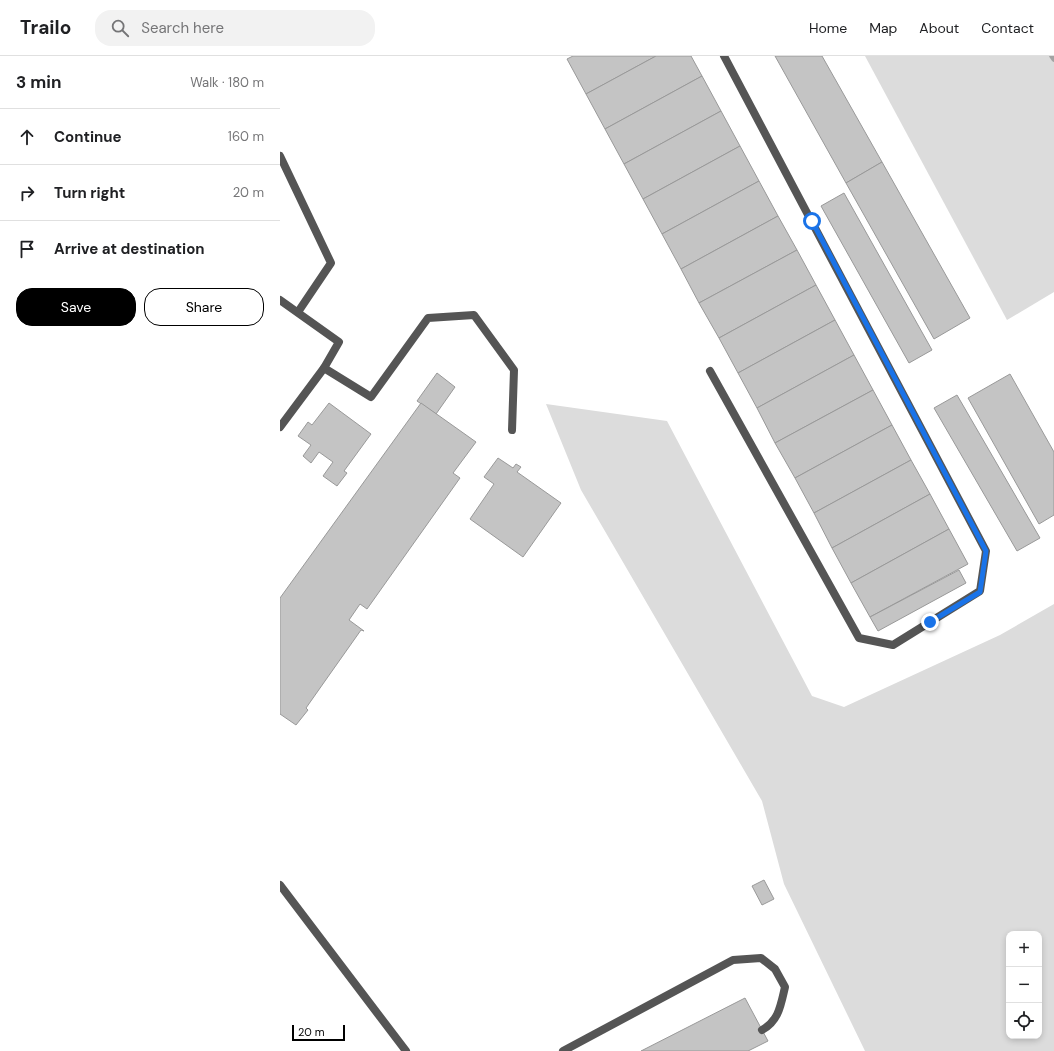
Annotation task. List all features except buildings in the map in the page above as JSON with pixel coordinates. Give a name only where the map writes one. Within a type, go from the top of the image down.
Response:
[{"type":"street","points":[[710,371],[859,638],[893,645],[980,592],[986,551],[724,56]]},
{"type":"street","points":[[280,156],[331,263],[298,312]]},
{"type":"street","points":[[280,300],[339,342],[324,368],[280,427]]},
{"type":"street","points":[[324,368],[371,397],[428,318],[474,315],[514,370],[512,430]]},
{"type":"street","points":[[280,885],[406,1051]]},
{"type":"street","points":[[563,1051],[733,960],[760,958],[775,969],[786,987],[780,1009],[772,1025],[762,1030]]},
{"type":"shaded area","points":[[865,56],[1054,56],[1054,292],[1007,320]]},
{"type":"shaded area","points":[[546,404],[667,421],[812,696],[844,707],[1000,635],[1054,604],[1054,1051],[865,1051],[784,884],[762,801],[581,490]]},
{"type":"route","points":[[812,221],[986,551],[980,592],[930,622]]}]
